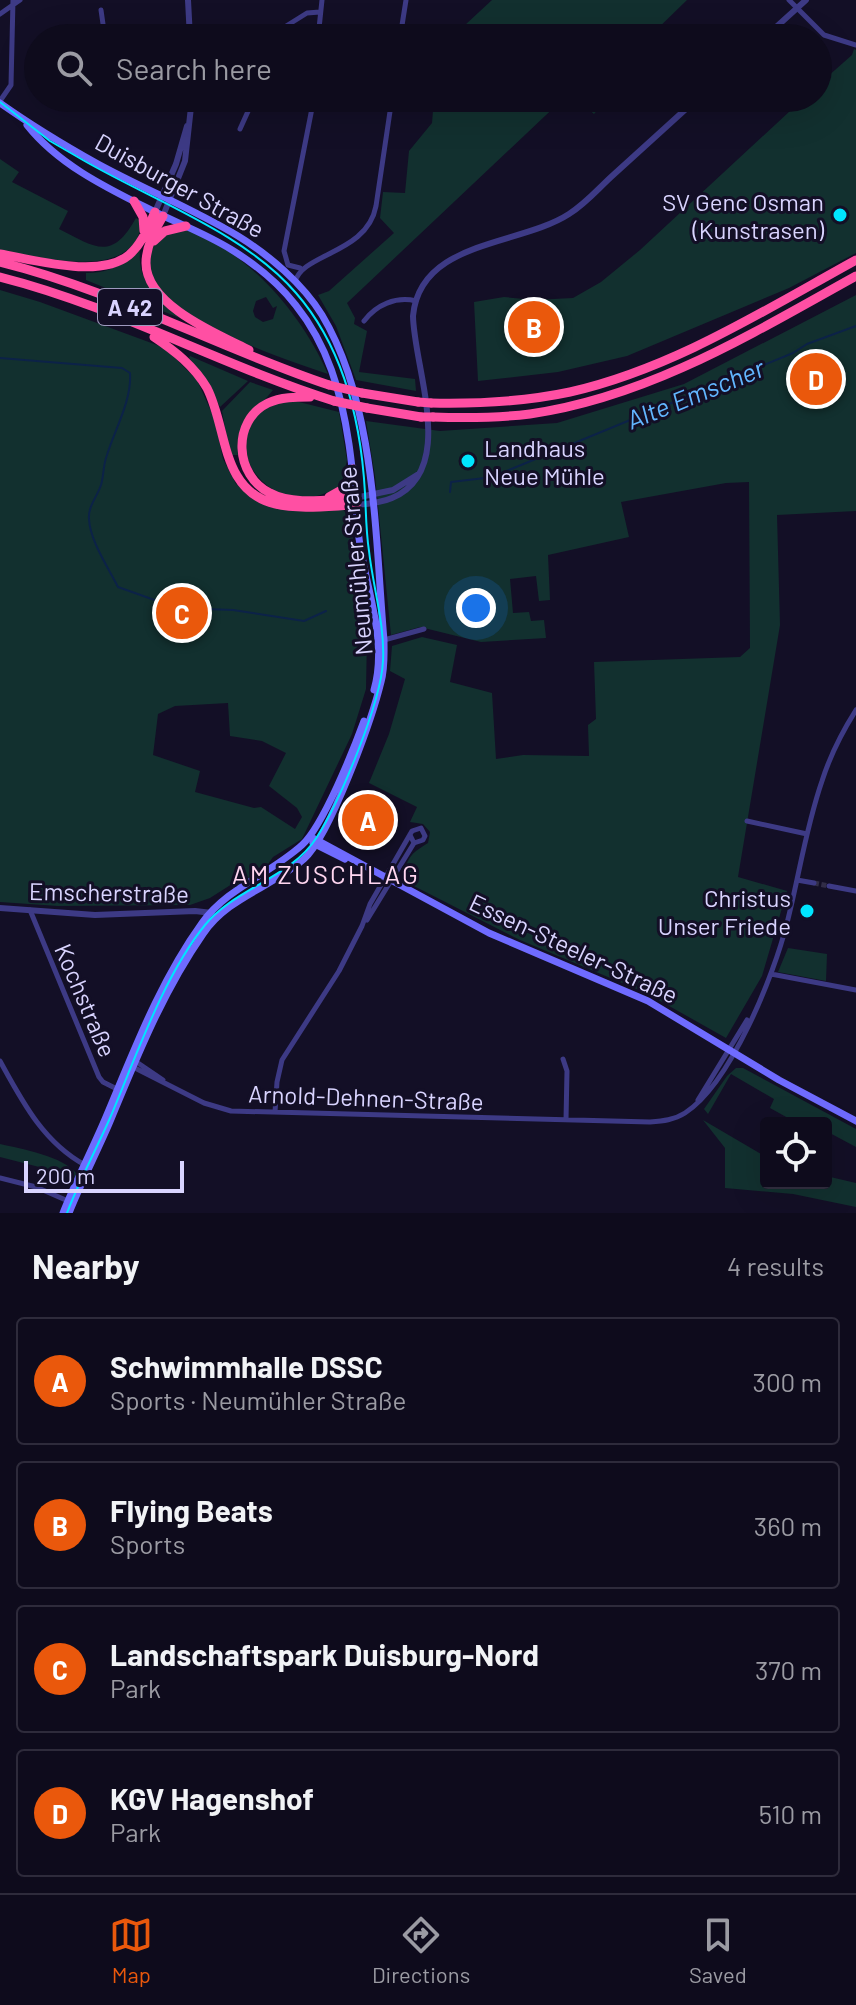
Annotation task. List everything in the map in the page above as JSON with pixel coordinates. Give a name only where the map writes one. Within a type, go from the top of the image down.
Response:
[{"type":"highway","points":[[134,201],[143,217],[144,234]]},
{"type":"highway","points":[[0,254],[81,266],[105,266],[132,253],[159,214]]},
{"type":"highway","points":[[159,214],[146,262],[149,279],[163,298],[196,323],[259,358]]},
{"type":"highway","points":[[149,246],[165,231],[186,226]]},
{"type":"highway","name":"A 42","points":[[0,262],[98,293],[329,385],[418,402],[495,404],[570,392],[621,377],[733,327],[856,260]]},
{"type":"highway","name":"A 42","points":[[0,277],[81,302],[264,377],[334,401],[421,417],[493,417],[532,414],[620,393],[710,355],[856,276]]},
{"type":"highway","points":[[135,324],[179,354],[201,378],[218,417],[231,469],[250,492],[273,504],[289,506],[356,502]]},
{"type":"highway","points":[[322,397],[290,397],[265,404],[247,423],[241,445],[246,470],[272,495],[356,502]]},
{"type":"highway","points":[[326,499],[345,488],[353,469]]},
{"type":"main road","name":"Duisburger Straße","points":[[0,102],[23,120],[98,164],[237,235],[295,283],[313,303],[334,338]]},
{"type":"main road","name":"Duisburger Straße","points":[[23,120],[36,136],[67,161],[134,201],[232,249],[264,272],[296,306],[323,347]]},
{"type":"main road","name":"Neumühler Straße","points":[[66,1213],[164,985],[213,914],[237,890],[314,841],[325,824],[373,710],[383,671],[372,500],[363,429],[352,385],[334,338]]},
{"type":"main road","name":"Neumühler Straße","points":[[213,914],[288,872],[306,857],[355,744],[378,670],[381,640],[360,557],[348,427],[333,370],[323,347]]},
{"type":"main road","points":[[306,857],[334,852],[325,824]]},
{"type":"main road","name":"Essen-Steeler-Straße","points":[[314,841],[489,933],[648,1001],[856,1121]]},
{"type":"main road","name":"Neumühler Straße","points":[[66,1213],[68,1201],[87,1166]]},
{"type":"street","points":[[0,14],[20,0]]},
{"type":"street","points":[[188,0],[189,24]]},
{"type":"street","points":[[319,24],[322,0]]},
{"type":"street","points":[[402,24],[406,0]]},
{"type":"street","points":[[789,0],[813,24]]},
{"type":"street","points":[[779,24],[806,0]]},
{"type":"street","points":[[0,102],[11,85],[13,2]]},
{"type":"street","points":[[101,10],[103,24]]},
{"type":"street","points":[[289,24],[307,13],[320,12]]},
{"type":"street","points":[[832,38],[856,45]]},
{"type":"street","points":[[159,214],[171,200],[185,161],[190,112]]},
{"type":"street","points":[[240,129],[248,112]]},
{"type":"street","points":[[301,269],[288,265],[284,251],[311,112]]},
{"type":"street","points":[[295,283],[301,269],[357,238],[371,222],[390,112]]},
{"type":"street","points":[[356,502],[393,498],[414,484],[427,457],[430,442],[413,316],[425,282],[452,259],[473,249],[539,229],[571,213],[683,112]]},
{"type":"street","points":[[159,214],[189,119]]},
{"type":"street","points":[[268,258],[284,251]]},
{"type":"street","points":[[364,321],[391,301],[416,301]]},
{"type":"street","points":[[381,640],[424,629]]},
{"type":"street","name":"Arnold-Dehnen-Straße","points":[[132,1064],[218,1108],[566,1120],[663,1121],[681,1115],[695,1104],[731,1051],[771,974],[787,924],[807,834],[826,770],[856,710]]},
{"type":"street","points":[[747,821],[807,834]]},
{"type":"street","points":[[275,1112],[282,1060],[339,971],[370,904],[388,879],[408,848],[423,840],[424,831],[416,829],[410,835],[388,879]]},
{"type":"street","points":[[410,835],[414,843]]},
{"type":"street","points":[[797,880],[814,883]]},
{"type":"street","points":[[829,886],[856,891]]},
{"type":"street","name":"Emscherstraße","points":[[0,908],[95,915],[213,914]]},
{"type":"street","name":"Kochstraße","points":[[30,910],[99,1077],[120,1090]]},
{"type":"street","points":[[771,974],[856,990]]},
{"type":"street","points":[[563,1059],[567,1071],[566,1120]]},
{"type":"street","points":[[0,1061],[42,1130],[65,1152],[87,1166]]},
{"type":"street","points":[[0,1178],[68,1201]]},
{"type":"green space","points":[[492,0],[687,0],[662,24],[466,24]]},
{"type":"green space","points":[[856,50],[856,253],[789,288],[627,356],[558,372],[478,381],[474,302],[504,297],[534,300],[573,298],[601,282],[640,250],[789,112],[832,112],[832,73]]},
{"type":"green space","points":[[433,112],[549,112],[347,303],[355,318],[354,324],[367,331],[359,372],[415,379],[416,391],[356,380],[336,326],[318,295],[329,291],[394,233],[380,218],[383,192],[405,193],[409,151],[432,123]]},
{"type":"green space","points":[[0,159],[19,172],[12,182],[68,211],[59,229],[102,247],[119,241],[136,218],[142,222],[135,241],[122,253],[104,260],[83,262],[0,251]]},
{"type":"green space","points":[[181,228],[228,251],[269,286],[303,328],[328,374],[235,339],[169,300],[154,282],[151,254],[164,236]],"holes":[[[266,297],[273,308],[277,306],[273,319],[263,322],[255,317],[253,311],[256,301]]]},
{"type":"green space","points":[[137,250],[140,251],[143,274],[153,292],[187,321],[86,280],[86,273],[114,268]]},
{"type":"green space","points":[[0,290],[165,348],[197,380],[215,420],[223,459],[236,484],[249,494],[343,509],[350,519],[367,637],[366,689],[352,734],[302,839],[273,857],[266,867],[233,888],[232,884],[210,898],[190,905],[58,906],[0,902]],"holes":[[[228,703],[230,736],[262,741],[286,753],[269,786],[297,808],[302,817],[295,829],[261,807],[254,808],[195,792],[200,771],[153,755],[158,714],[175,706]]]},
{"type":"green space","points":[[856,295],[856,511],[777,515],[780,625],[738,877],[787,891],[762,976],[726,1038],[646,993],[520,940],[406,882],[403,874],[409,858],[428,843],[430,832],[423,824],[410,822],[417,807],[369,783],[389,734],[405,679],[390,671],[392,646],[422,637],[457,645],[450,682],[492,693],[496,759],[523,755],[589,756],[588,725],[596,719],[594,662],[740,657],[750,648],[749,482],[726,483],[621,502],[629,537],[548,555],[550,600],[539,601],[536,576],[510,579],[513,613],[529,612],[531,621],[544,620],[546,638],[481,642],[420,627],[391,635],[375,476],[366,421],[440,431],[557,423],[684,384]]},
{"type":"green space","points":[[190,356],[248,381],[220,407]]},
{"type":"green space","points":[[250,382],[273,390],[243,426],[238,455],[230,455],[222,411]]},
{"type":"green space","points":[[295,401],[339,412],[347,460],[341,486],[314,496],[290,496],[270,487],[255,473],[247,455],[246,436],[253,419],[271,406]]},
{"type":"green space","points":[[788,948],[827,954],[826,981],[778,972]]},
{"type":"green space","points":[[736,1068],[743,1068],[856,1129],[856,1147],[832,1134],[832,1117],[786,1117],[770,1108],[774,1099],[731,1074],[708,1114],[704,1109],[727,1076]]},
{"type":"green space","points":[[703,1120],[760,1153],[760,1189],[832,1189],[832,1177],[856,1183],[856,1207],[793,1194],[725,1188],[725,1148]]},
{"type":"green space","points":[[0,1144],[52,1158],[77,1174],[73,1180],[47,1169],[0,1157]]},
{"type":"waterway","name":"Alte Emscher","points":[[450,492],[451,482],[504,472],[856,326]]},
{"type":"waterway","name":"Alte Emscher","points":[[0,358],[122,368],[130,373],[126,404],[89,514],[96,545],[118,587],[177,608],[233,610],[304,621],[326,611]]},
{"type":"tunnel","points":[[814,883],[829,886]]},
{"type":"tram line","points":[[0,102],[50,141],[222,233],[249,251],[274,271],[313,314],[338,361],[354,413],[363,466],[368,544],[383,647],[381,679],[367,726],[326,821],[317,837],[293,863],[217,912],[190,946],[163,993],[67,1213]]},
{"type":"place","name":"SV Genc Osman (Kunstrasen)","points":[[840,215]]},
{"type":"place","name":"Flying Beats","points":[[534,327]]},
{"type":"place","name":"KGV Hagenshof","points":[[816,379]]},
{"type":"place","name":"Landhaus Neue Mühle","points":[[468,461]]},
{"type":"place","name":"Landschaftspark Duisburg-Nord","points":[[182,613]]},
{"type":"place","name":"Schwimmhalle DSSC","points":[[368,820]]},
{"type":"place","name":"Christus Unser Friede","points":[[807,911]]},
{"type":"district","name":"AM ZUSCHLAG","points":[[326,873]]}]
